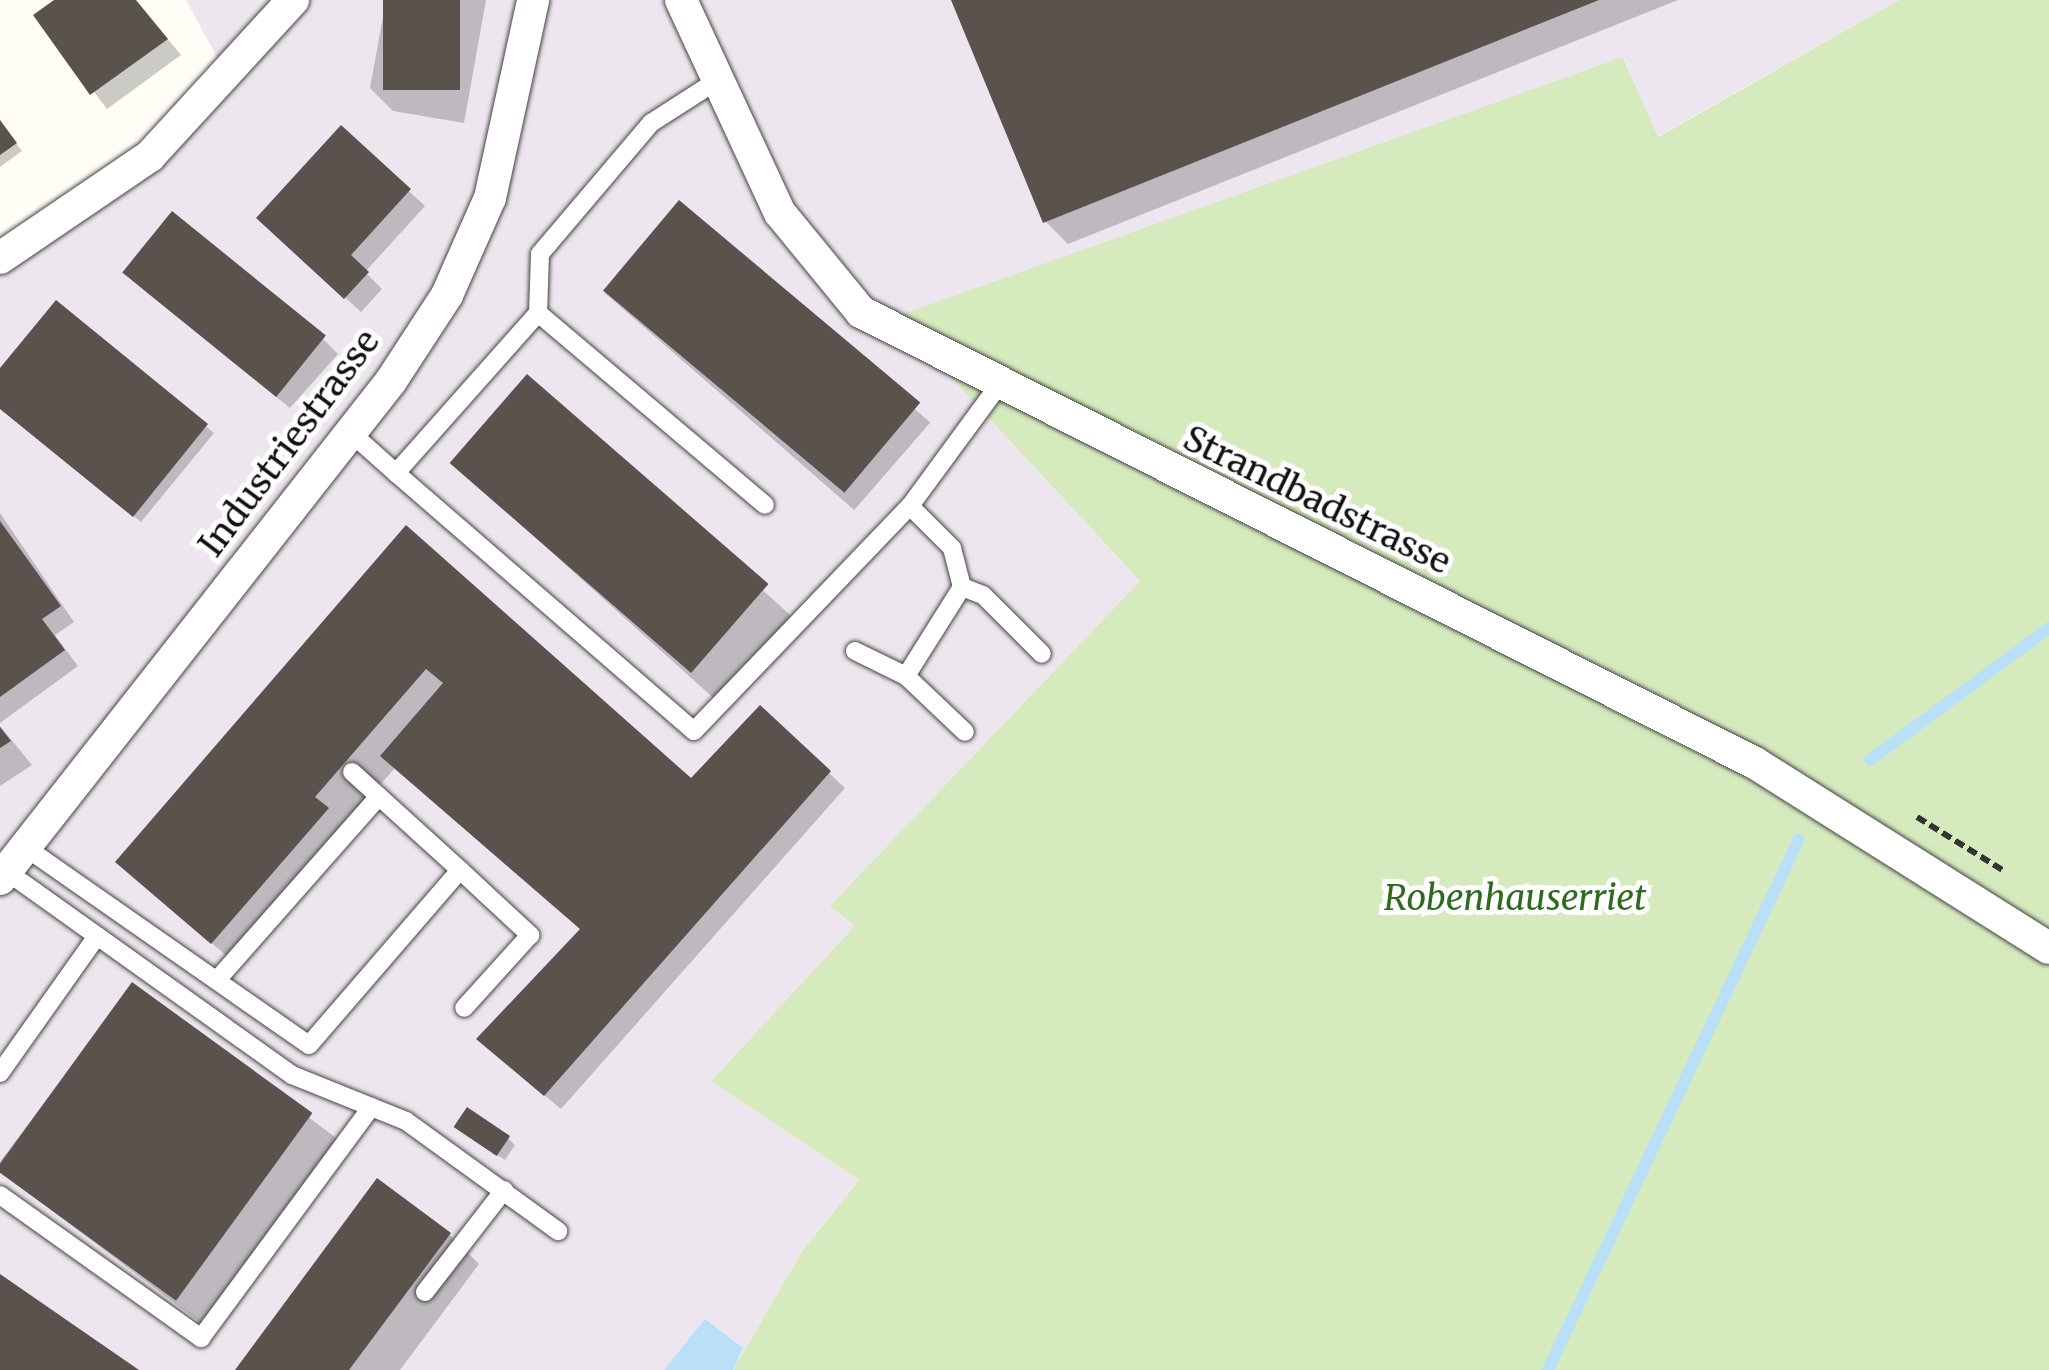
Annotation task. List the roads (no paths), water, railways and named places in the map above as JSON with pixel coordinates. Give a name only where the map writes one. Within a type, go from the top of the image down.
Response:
[{"type":"street","points":[[0,258],[150,156],[293,0]]},
{"type":"street","name":"Industriestrasse","points":[[10,866],[350,432],[446,294],[490,198],[532,0]]},
{"type":"street","name":"Strandbadstrasse","points":[[682,0],[780,213],[830,284],[899,337],[1755,762],[2049,948]]},
{"type":"lane","points":[[396,472],[538,313],[540,254],[651,123],[721,78]]},
{"type":"lane","points":[[538,313],[765,504]]},
{"type":"lane","points":[[350,432],[694,731],[910,506],[998,386]]},
{"type":"lane","points":[[910,506],[952,548],[962,586],[1042,654]]},
{"type":"lane","points":[[906,676],[962,586]]},
{"type":"lane","points":[[855,650],[906,676],[965,732]]},
{"type":"lane","points":[[352,772],[530,935],[464,1008]]},
{"type":"lane","points":[[217,980],[378,796]]},
{"type":"lane","points":[[10,866],[97,936],[292,1076],[429,1135],[558,1231]]},
{"type":"lane","points":[[10,866],[217,980],[310,1045],[460,870]]},
{"type":"lane","points":[[0,1074],[97,936]]},
{"type":"lane","points":[[0,1195],[201,1338],[372,1108]]},
{"type":"lane","points":[[425,1292],[504,1190]]},
{"type":"water","points":[[705,1319],[743,1348],[733,1370],[664,1370]]},
{"type":"waterway","points":[[1870,760],[2049,628]]},
{"type":"waterway","points":[[1548,1370],[1799,839]]},
{"type":"park label","name":"Robenhauserriet","points":[[1515,898]]}]
